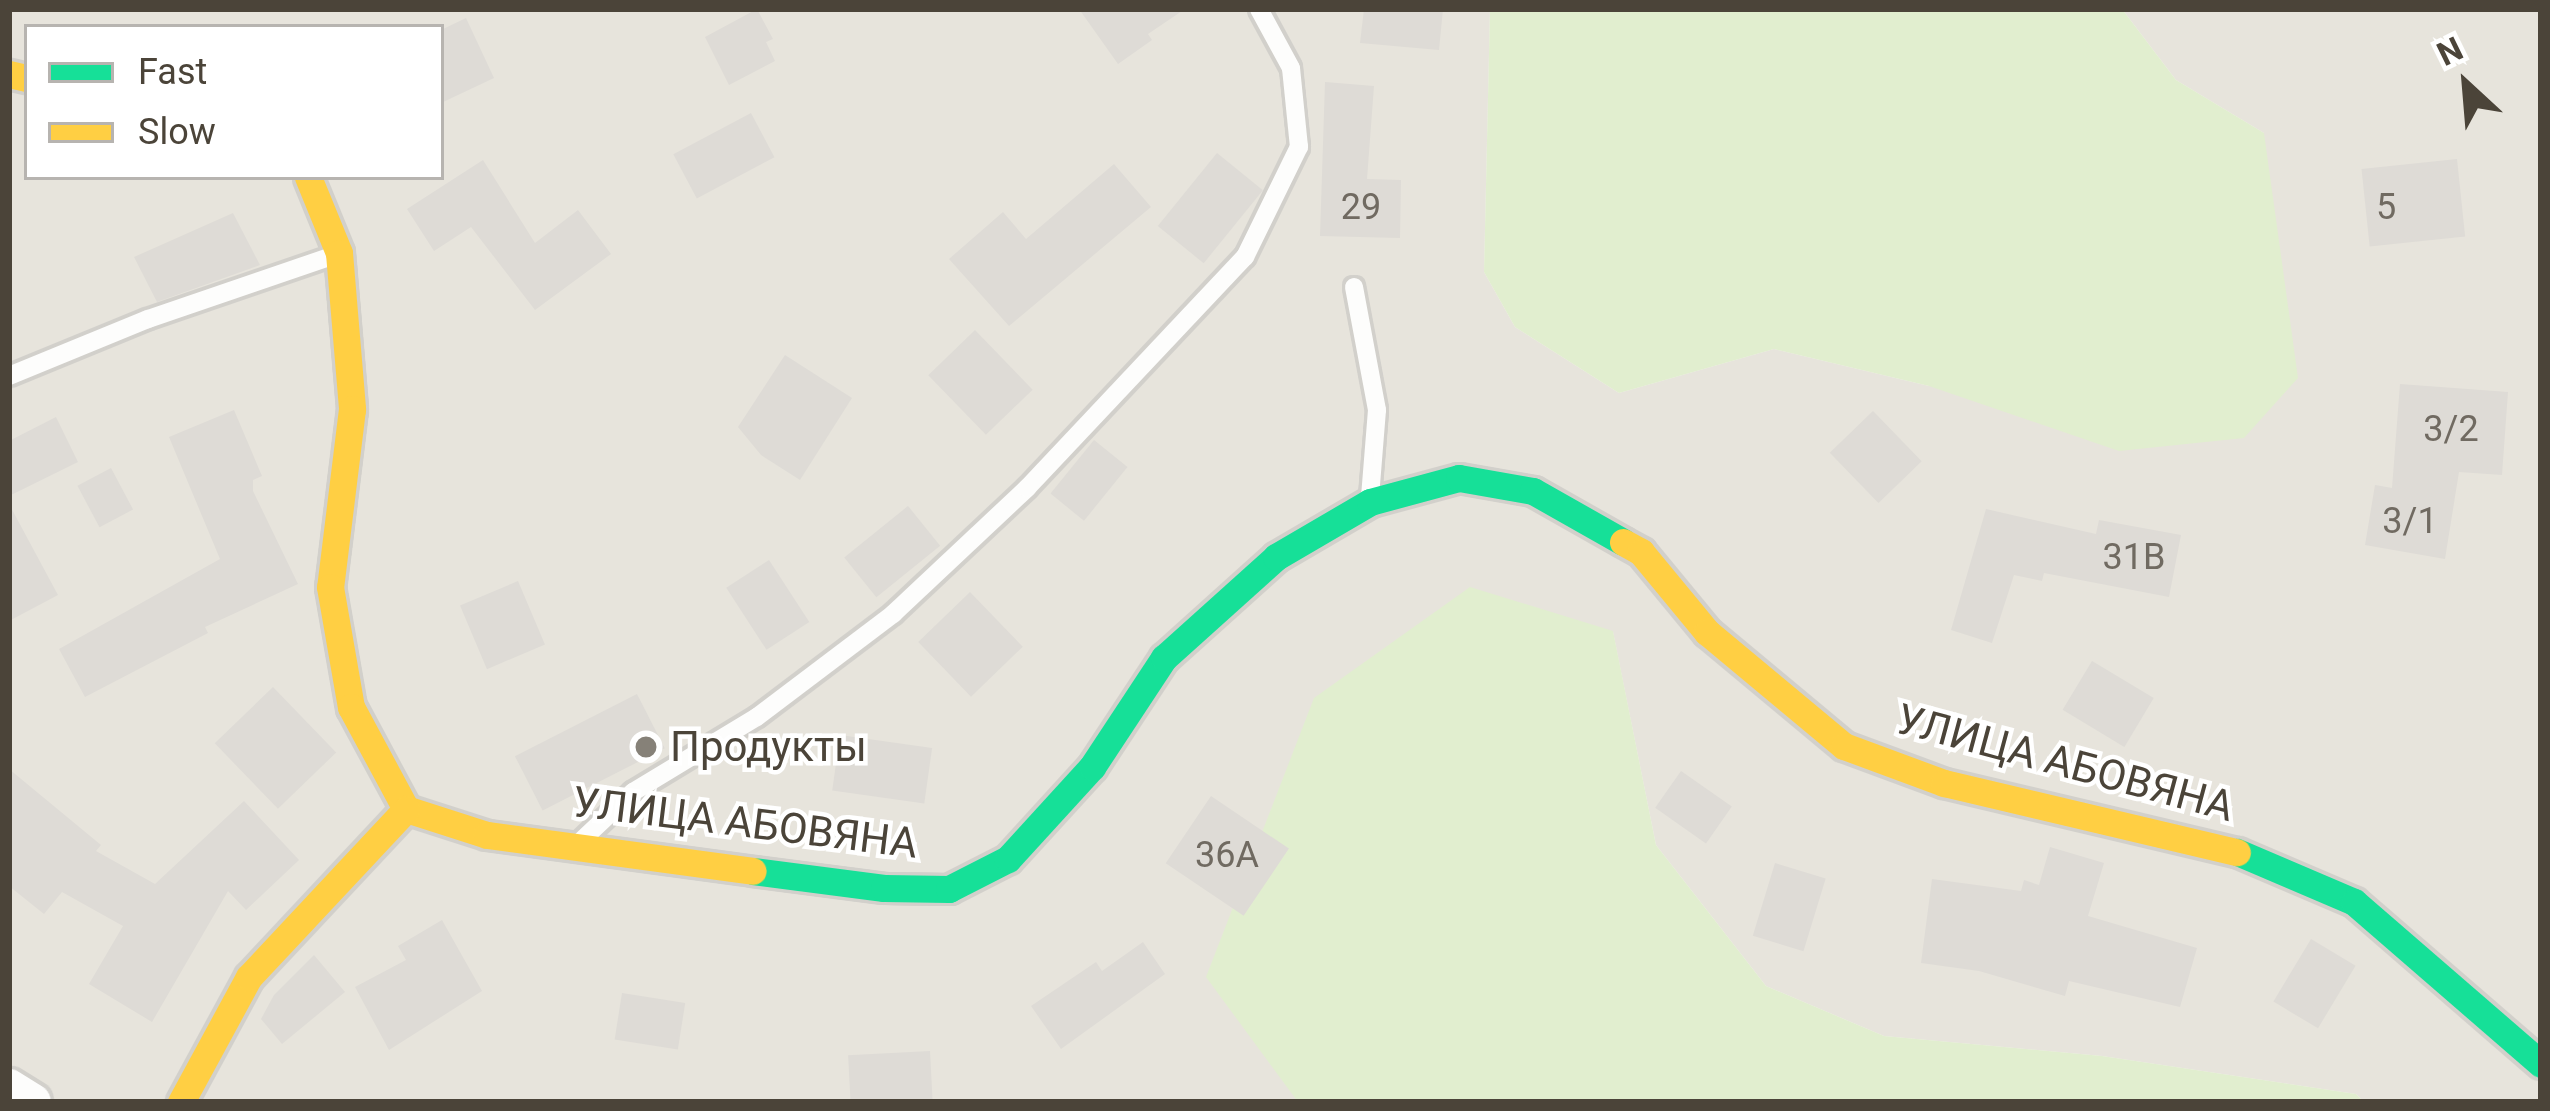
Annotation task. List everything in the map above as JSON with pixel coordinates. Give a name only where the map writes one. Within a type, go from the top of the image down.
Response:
[{"type":"street","points":[[181,1102],[249,977],[406,809],[351,707],[330,587],[352,409],[339,253],[309,180]]},
{"type":"street","name":"УЛИЦА АБОВЯНА","points":[[406,809],[487,835],[578,843],[884,888],[949,890],[1008,859],[1092,767],[1164,658],[1276,557],[1370,502],[1459,478],[1533,491],[1641,552],[1707,632],[1844,746],[1944,783],[2131,832],[2246,854],[2354,902],[2541,1064]]},
{"type":"street","points":[[9,1087],[33,1102]]},
{"type":"lane","points":[[578,843],[633,792],[757,717],[893,614],[1027,488],[1100,404],[1246,256],[1299,148],[1291,68],[1259,9]]},
{"type":"lane","points":[[9,376],[148,319],[339,253]]},
{"type":"lane","points":[[1354,287],[1377,410],[1370,502]]},
{"type":"shaded area","points":[[9,9],[1490,9],[1484,272],[1515,327],[1619,393],[1774,349],[1929,386],[2264,133],[2176,80],[2122,9],[2541,9],[2541,1102],[2364,1102],[2356,1094],[2102,1056],[1884,1036],[1766,986],[1656,845],[1613,632],[1298,1102],[9,1102]]},
{"type":"green space","points":[[1490,9],[2122,9],[2176,80],[2264,133],[2298,378],[2244,438],[2119,451],[1929,386],[1774,349],[1619,393],[1515,327],[1484,272]]},
{"type":"green space","points":[[1470,587],[1613,631],[1656,845],[1766,986],[1884,1036],[2102,1056],[2356,1094],[2364,1102],[1298,1102],[1206,977],[1314,698]]},
{"type":"building","points":[[757,9],[773,39],[766,42],[775,61],[729,85],[705,37]]},
{"type":"building","points":[[1079,9],[1185,9],[1148,34],[1152,40],[1118,64]]},
{"type":"building","points":[[1364,9],[1443,9],[1439,50],[1360,43]]},
{"type":"building","points":[[466,18],[494,78],[444,102],[444,29]]},
{"type":"building","points":[[1325,82],[1374,86],[1367,179],[1401,180],[1400,238],[1320,236]]},
{"type":"building","points":[[751,113],[774,157],[697,198],[673,154]]},
{"type":"building","points":[[1217,153],[1263,190],[1204,263],[1158,226]]},
{"type":"building","points":[[2457,159],[2465,237],[2370,247],[2362,169]]},
{"type":"building","points":[[483,160],[535,243],[578,210],[611,254],[535,310],[471,227],[434,251],[407,209]]},
{"type":"building","points":[[1114,164],[1151,207],[1009,326],[949,259],[1003,212],[1026,239]]},
{"type":"building","points":[[233,213],[260,265],[157,302],[134,257]]},
{"type":"building","points":[[975,330],[1033,390],[986,435],[928,375]]},
{"type":"building","points":[[785,355],[852,398],[800,480],[761,455],[738,427]]},
{"type":"building","points":[[2400,384],[2508,392],[2502,475],[2459,472],[2445,559],[2365,545],[2375,485],[2392,488]]},
{"type":"building","points":[[234,410],[262,476],[253,480],[253,491],[298,584],[205,627],[208,633],[85,697],[59,649],[220,559],[169,437]]},
{"type":"building","points":[[1873,411],[1922,461],[1878,503],[1830,453]]},
{"type":"building","points":[[56,417],[78,462],[9,496],[9,441]]},
{"type":"building","points":[[1094,440],[1127,467],[1084,521],[1051,494]]},
{"type":"building","points":[[111,468],[133,509],[100,527],[77,486]]},
{"type":"building","points":[[9,504],[58,595],[9,621]]},
{"type":"building","points":[[908,506],[940,546],[876,597],[844,558]]},
{"type":"building","points":[[1986,509],[2096,534],[2099,520],[2181,535],[2169,597],[2044,573],[2042,581],[2014,575],[1992,643],[1951,630]]},
{"type":"building","points":[[769,560],[809,622],[767,650],[726,588]]},
{"type":"building","points":[[518,581],[545,645],[487,669],[460,606]]},
{"type":"building","points":[[970,592],[1023,647],[971,697],[918,642]]},
{"type":"building","points":[[2092,661],[2154,698],[2124,747],[2063,710]]},
{"type":"building","points":[[273,687],[336,752],[278,809],[215,743]]},
{"type":"building","points":[[637,694],[665,748],[543,811],[515,756]]},
{"type":"building","points":[[840,735],[932,748],[924,803],[832,790]]},
{"type":"building","points":[[9,769],[101,845],[96,851],[155,884],[244,801],[299,860],[246,910],[228,891],[152,1022],[89,984],[123,926],[62,892],[44,914],[9,886]]},
{"type":"building","points":[[1681,771],[1732,807],[1706,843],[1655,808]]},
{"type":"building","points":[[1211,796],[1289,849],[1244,916],[1166,863]]},
{"type":"building","points":[[2050,847],[2104,863],[2088,916],[2197,948],[2180,1007],[2069,981],[2065,996],[1979,971],[1921,963],[1932,879],[2021,891],[2024,880],[2039,885]]},
{"type":"building","points":[[1775,863],[1826,878],[1803,951],[1753,936]]},
{"type":"building","points":[[442,920],[482,991],[389,1050],[355,987],[406,960],[398,946]]},
{"type":"building","points":[[2311,939],[2356,966],[2318,1028],[2273,1002]]},
{"type":"building","points":[[1143,942],[1165,974],[1061,1049],[1031,1006],[1096,962],[1102,971]]},
{"type":"building","points":[[314,955],[345,992],[282,1044],[261,1019],[274,995]]},
{"type":"building","points":[[622,993],[685,1003],[678,1049],[615,1039]]},
{"type":"building","points":[[930,1051],[933,1102],[851,1102],[848,1055]]},
{"type":"traffic: fast","points":[[753,871],[884,888],[949,889],[1008,859],[1092,767],[1164,658],[1276,557],[1370,502],[1459,478],[1533,491],[1623,542]]},
{"type":"traffic: fast","points":[[2237,852],[2354,902],[2541,1064]]},
{"type":"traffic: slow","points":[[9,74],[24,77]]},
{"type":"traffic: slow","points":[[309,180],[339,253],[352,409],[330,587],[351,707],[406,809],[487,835],[753,871]]},
{"type":"traffic: slow","points":[[1623,542],[1641,552],[1707,632],[1844,746],[1944,783],[2237,852]]},
{"type":"traffic: slow","points":[[181,1102],[249,977],[406,809]]},
{"type":"place","name":"Продукты","points":[[646,747]]}]
